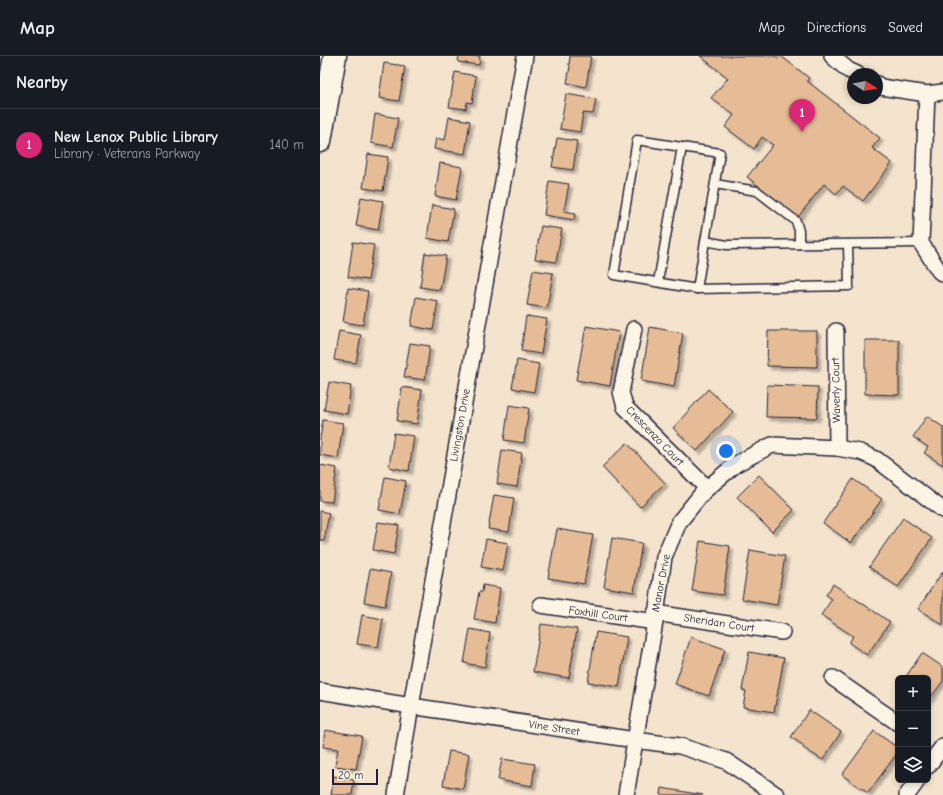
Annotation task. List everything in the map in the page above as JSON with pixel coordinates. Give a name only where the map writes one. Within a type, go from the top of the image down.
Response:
[{"type":"street","points":[[320,141],[335,56]]},
{"type":"street","name":"Livingston Drive","points":[[396,795],[525,56]]},
{"type":"street","points":[[832,56],[847,69]]},
{"type":"street","points":[[883,87],[927,94],[943,92]]},
{"type":"street","points":[[927,94],[921,243],[943,274]]},
{"type":"street","name":"Crescenzo Court","points":[[634,329],[621,392],[625,407],[707,488]]},
{"type":"street","name":"Waverly Court","points":[[836,331],[837,448]]},
{"type":"street","name":"Manor Drive","points":[[626,795],[664,557],[679,522],[707,488],[736,464],[772,445],[837,448],[860,452],[876,459],[943,510]]},
{"type":"street","name":"Foxhill Court","points":[[542,605],[655,618]]},
{"type":"street","name":"Sheridan Court","points":[[655,618],[782,632]]},
{"type":"street","points":[[833,678],[895,721]]},
{"type":"street","name":"Vine Street","points":[[320,690],[411,706],[680,746],[726,761],[777,795]]},
{"type":"street","points":[[931,760],[937,747]]},
{"type":"street","points":[[907,795],[916,783]]},
{"type":"lane","points":[[697,289],[720,153],[637,140],[614,275],[697,289],[849,286],[848,244]]},
{"type":"lane","points":[[658,282],[682,147]]},
{"type":"lane","points":[[715,184],[757,191],[796,221],[799,231],[799,244]]},
{"type":"lane","points":[[705,241],[727,245],[921,243]]},
{"type":"building","points":[[459,56],[480,56],[479,65],[458,62]]},
{"type":"building","points":[[570,56],[591,56],[586,87],[567,83]]},
{"type":"building","points":[[700,56],[775,56],[778,58],[781,56],[809,78],[807,81],[880,138],[872,148],[892,163],[863,201],[843,186],[836,194],[824,184],[798,217],[747,177],[773,145],[762,137],[754,149],[725,127],[734,115],[711,98],[728,78]]},
{"type":"building","points":[[384,63],[405,66],[399,101],[379,98]]},
{"type":"building","points":[[455,72],[476,76],[472,103],[467,102],[466,109],[449,107]]},
{"type":"building","points":[[566,94],[596,99],[593,114],[583,113],[580,132],[560,129]]},
{"type":"building","points":[[375,114],[398,118],[393,147],[371,143]]},
{"type":"building","points":[[449,117],[470,121],[465,154],[434,149],[436,138],[445,140]]},
{"type":"building","points":[[557,138],[577,141],[573,170],[552,167]]},
{"type":"building","points":[[368,154],[388,157],[383,191],[363,188]]},
{"type":"building","points":[[440,163],[462,167],[456,200],[435,196]]},
{"type":"building","points":[[549,181],[569,184],[564,211],[575,213],[574,220],[544,215]]},
{"type":"building","points":[[361,197],[383,201],[378,230],[356,226]]},
{"type":"building","points":[[432,205],[454,209],[448,242],[427,238]]},
{"type":"building","points":[[541,226],[562,229],[556,262],[535,259]]},
{"type":"building","points":[[353,242],[374,245],[368,280],[348,277]]},
{"type":"building","points":[[425,253],[446,256],[440,290],[420,287]]},
{"type":"building","points":[[533,270],[553,273],[547,308],[527,305]]},
{"type":"building","points":[[348,288],[368,291],[363,325],[343,322]]},
{"type":"building","points":[[416,297],[438,301],[433,330],[411,326]]},
{"type":"building","points":[[526,316],[547,319],[541,354],[521,351]]},
{"type":"building","points":[[586,326],[619,332],[610,386],[576,380]]},
{"type":"building","points":[[650,327],[683,333],[674,387],[641,381]]},
{"type":"building","points":[[339,331],[361,335],[356,363],[334,360]]},
{"type":"building","points":[[768,331],[817,331],[817,367],[767,366]]},
{"type":"building","points":[[865,340],[899,340],[899,395],[865,394]]},
{"type":"building","points":[[410,343],[430,346],[425,380],[404,377]]},
{"type":"building","points":[[517,360],[539,364],[534,392],[512,388]]},
{"type":"building","points":[[329,382],[351,386],[347,414],[324,410]]},
{"type":"building","points":[[767,385],[818,387],[817,418],[766,417]]},
{"type":"building","points":[[402,387],[422,390],[417,424],[397,421]]},
{"type":"building","points":[[708,389],[733,412],[697,451],[673,428]]},
{"type":"building","points":[[509,405],[529,408],[524,443],[504,440]]},
{"type":"building","points":[[927,416],[943,427],[943,465],[924,453],[928,447],[913,437]]},
{"type":"building","points":[[323,420],[343,423],[338,458],[320,455],[320,438]]},
{"type":"building","points":[[394,433],[414,436],[409,471],[389,467]]},
{"type":"building","points":[[627,443],[665,483],[640,507],[602,467]]},
{"type":"building","points":[[502,450],[522,453],[517,487],[497,484]]},
{"type":"building","points":[[320,465],[337,468],[332,502],[320,501]]},
{"type":"building","points":[[759,475],[794,510],[772,532],[737,497]]},
{"type":"building","points":[[385,477],[406,481],[400,514],[379,510]]},
{"type":"building","points":[[853,479],[882,499],[851,543],[823,523]]},
{"type":"building","points":[[494,495],[514,498],[509,532],[488,529]]},
{"type":"building","points":[[320,511],[329,513],[324,541],[320,540]]},
{"type":"building","points":[[903,518],[932,538],[898,587],[869,567]]},
{"type":"building","points":[[378,522],[399,525],[394,554],[373,550]]},
{"type":"building","points":[[557,529],[593,535],[584,584],[548,578]]},
{"type":"building","points":[[612,538],[642,543],[634,592],[604,587]]},
{"type":"building","points":[[486,539],[508,543],[503,571],[481,567]]},
{"type":"building","points":[[700,541],[730,546],[723,595],[692,591]]},
{"type":"building","points":[[750,550],[785,556],[777,605],[742,599]]},
{"type":"building","points":[[370,569],[391,573],[385,606],[364,602]]},
{"type":"building","points":[[943,571],[943,625],[918,609]]},
{"type":"building","points":[[833,584],[890,622],[867,655],[849,643],[853,636],[821,615],[832,599],[826,595]]},
{"type":"building","points":[[483,585],[500,588],[495,623],[474,619],[479,592],[482,592]]},
{"type":"building","points":[[362,615],[383,619],[378,647],[357,644]]},
{"type":"building","points":[[541,624],[577,629],[569,678],[533,672]]},
{"type":"building","points":[[470,629],[490,633],[485,667],[464,663]]},
{"type":"building","points":[[596,632],[627,637],[619,687],[588,682]]},
{"type":"building","points":[[691,637],[725,649],[709,696],[675,684]]},
{"type":"building","points":[[749,652],[784,658],[774,712],[743,707],[746,691],[742,690]]},
{"type":"building","points":[[922,653],[943,667],[943,681],[931,697],[931,675],[907,675]]},
{"type":"building","points":[[809,710],[841,732],[823,760],[803,748],[804,746],[791,737]]},
{"type":"building","points":[[325,730],[362,736],[356,769],[335,766],[338,749],[323,747]]},
{"type":"building","points":[[874,731],[895,746],[895,756],[868,793],[842,775]]},
{"type":"building","points":[[449,751],[469,754],[463,789],[443,785]]},
{"type":"building","points":[[502,759],[535,764],[532,786],[498,780]]},
{"type":"building","points":[[334,776],[354,780],[352,795],[331,795]]},
{"type":"building","points":[[662,788],[703,795],[661,795]]},
{"type":"place","name":"New Lenox Public Library","points":[[802,132]]}]
